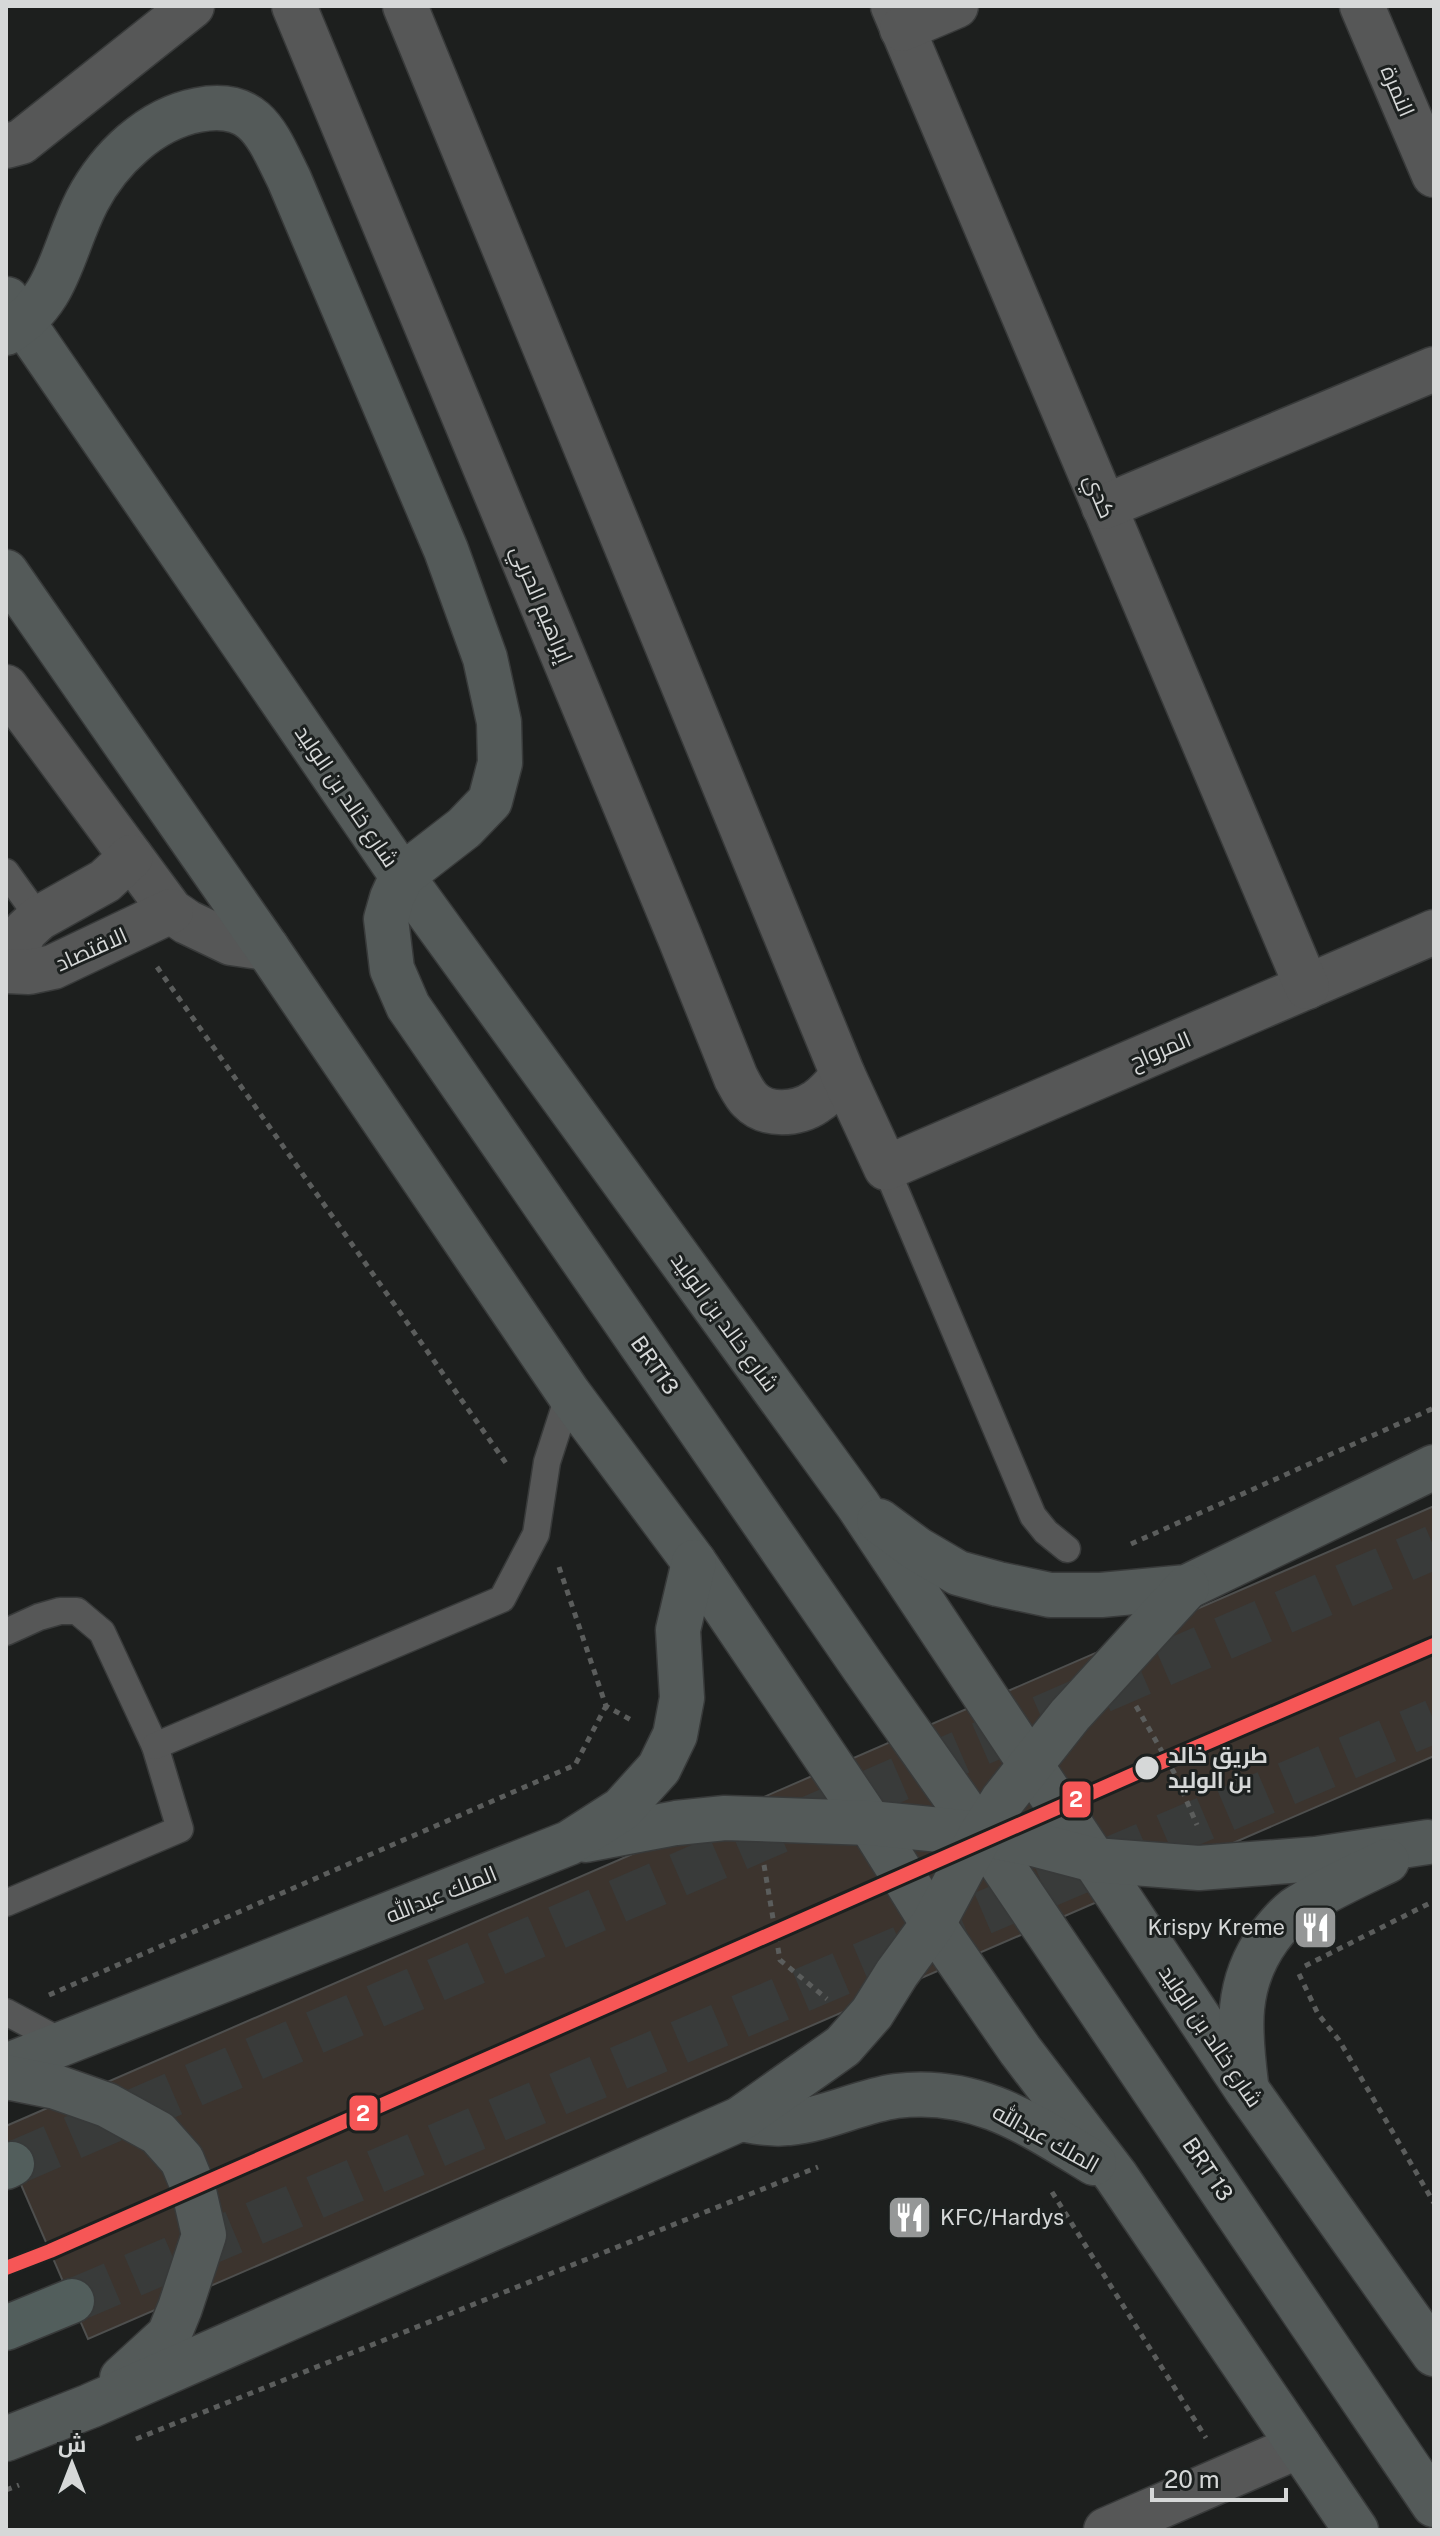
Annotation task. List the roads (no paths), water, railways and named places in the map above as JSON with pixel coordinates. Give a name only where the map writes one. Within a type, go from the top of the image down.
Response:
[{"type":"highway","points":[[6,2328],[72,2301]]},
{"type":"main road","points":[[12,318],[38,308],[53,284],[88,199],[120,155],[141,136],[192,111],[220,106],[242,112],[257,124],[289,179],[446,550],[485,658],[499,722],[500,763],[490,801],[464,828],[402,876]]},
{"type":"main road","name":"شارع خالد بن الوليد","points":[[12,318],[402,876],[858,1505],[1247,2090],[1434,2354]]},
{"type":"main road","points":[[6,572],[267,948],[569,1394],[694,1562],[870,1823],[933,1924],[1020,2050],[1116,2176],[1356,2530]]},
{"type":"main road","name":"BRT13","points":[[402,876],[386,919],[392,969],[408,1006],[981,1834]]},
{"type":"main road","points":[[858,1505],[917,1549],[958,1573],[1050,1595],[1101,1595],[1187,1587],[1434,1467]]},
{"type":"main road","name":"الملك عبدالله","points":[[6,2066],[569,1843],[622,1809],[659,1768],[675,1735],[682,1698],[678,1630],[694,1562]]},
{"type":"main road","name":"الملك عبدالله","points":[[6,2439],[90,2406],[740,2119],[843,2046],[872,2013],[933,1924],[1002,1801],[1121,1656],[1187,1587]]},
{"type":"main road","points":[[569,1843],[676,1823],[725,1818],[870,1823],[981,1834],[1094,1860],[1199,1868],[1316,1859],[1431,1840]]},
{"type":"main road","name":"BRT 13","points":[[981,1834],[1434,2505]]},
{"type":"main road","points":[[1247,2090],[1240,2034],[1245,1984],[1260,1950],[1276,1928],[1293,1911],[1431,1840]]},
{"type":"main road","points":[[6,2077],[56,2087],[107,2105],[158,2133],[182,2160],[193,2187],[204,2235],[169,2335],[90,2406]]},
{"type":"main road","name":"الملك عبدالله","points":[[740,2119],[791,2123],[897,2096],[969,2100],[998,2108],[1021,2119],[1116,2176]]},
{"type":"street","points":[[6,146],[21,142],[192,6]]},
{"type":"street","name":"إبراهيم الحربي","points":[[294,6],[736,1078],[749,1099],[779,1112],[815,1103],[843,1075]]},
{"type":"street","points":[[405,6],[843,1075],[886,1168]]},
{"type":"street","points":[[897,17],[956,6]]},
{"type":"street","name":"النمرة","points":[[1362,6],[1434,175]]},
{"type":"street","name":"كدي","points":[[897,17],[1307,987]]},
{"type":"street","points":[[1104,507],[1434,369]]},
{"type":"street","points":[[6,687],[171,911],[231,943],[267,948]]},
{"type":"street","name":"الاقتصاد","points":[[131,857],[105,881],[39,918],[25,931],[6,970],[29,972],[53,967],[171,911]]},
{"type":"street","name":"المرواح","points":[[886,1168],[1434,932]]},
{"type":"street","points":[[1106,2530],[1299,2446]]},
{"type":"lane","points":[[6,872],[39,918]]},
{"type":"lane","points":[[886,1168],[1033,1516],[1046,1532],[1067,1549]]},
{"type":"lane","points":[[155,1746],[502,1599],[536,1534],[547,1462],[569,1394]]},
{"type":"lane","points":[[6,1632],[60,1611],[77,1611],[102,1632],[155,1746],[180,1829],[6,1903]]},
{"type":"lane","points":[[7,2012],[66,2044]]},
{"type":"tunnel","points":[[12,2164],[1434,1547]]},
{"type":"tunnel","points":[[72,2301],[1434,1721]]},
{"type":"place","name":"طريق خالد بن الوليد","points":[[1147,1768]]},
{"type":"place","name":"Krispy Kreme","points":[[1316,1927]]},
{"type":"place","name":"KFC/Hardys","points":[[909,2217]]}]
